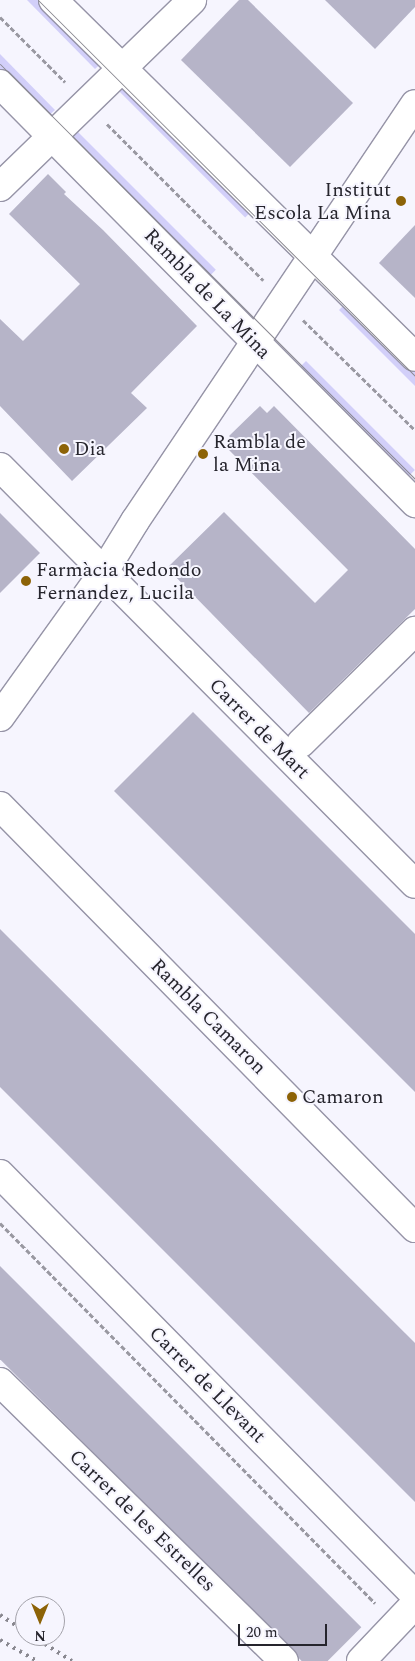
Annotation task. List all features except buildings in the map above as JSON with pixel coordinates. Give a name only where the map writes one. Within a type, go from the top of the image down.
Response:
[{"type":"street","points":[[53,0],[415,357]]},
{"type":"street","points":[[0,187],[50,136],[87,104],[192,0]]},
{"type":"street","name":"Rambla de La Mina","points":[[0,84],[415,503]]},
{"type":"street","points":[[0,717],[103,573],[312,256],[415,104]]},
{"type":"street","name":"Carrer de Mart","points":[[0,467],[103,573],[415,884]]},
{"type":"street","points":[[301,743],[415,631]]},
{"type":"street","name":"Rambla Camaron","points":[[0,806],[415,1228]]},
{"type":"street","name":"Carrer de Llevant","points":[[0,1174],[415,1595]]},
{"type":"street","name":"Carrer de les Estrelles","points":[[0,1382],[284,1661]]},
{"type":"street","points":[[361,1661],[415,1604]]},
{"type":"path","points":[[0,17],[415,430]]},
{"type":"path","points":[[0,1223],[396,1624]]},
{"type":"shaded area","points":[[27,0],[51,0],[108,57],[95,69]]},
{"type":"shaded area","points":[[0,54],[55,110],[44,120],[0,76]]},
{"type":"shaded area","points":[[125,76],[256,207],[245,217],[114,87]]},
{"type":"shaded area","points":[[73,127],[216,270],[205,280],[62,138]]},
{"type":"shaded area","points":[[349,300],[415,365],[415,386],[339,310]]},
{"type":"shaded area","points":[[306,361],[415,470],[404,481],[295,372]]},
{"type":"tram line","points":[[38,0],[415,376]]},
{"type":"tram line","points":[[0,64],[415,479]]},
{"type":"railway","points":[[0,1615],[15,1625]]},
{"type":"railway","points":[[0,1640],[37,1661]]},
{"type":"railway","points":[[48,1646],[72,1661]]},
{"type":"place","name":"Institut Escola La Mina","points":[[401,201]]},
{"type":"place","name":"Dia","points":[[64,449]]},
{"type":"place","name":"Rambla de la Mina","points":[[203,454]]},
{"type":"place","name":"Farmàcia Redondo Fernandez, Lucila","points":[[26,581]]},
{"type":"place","name":"Camaron","points":[[292,1097]]}]
